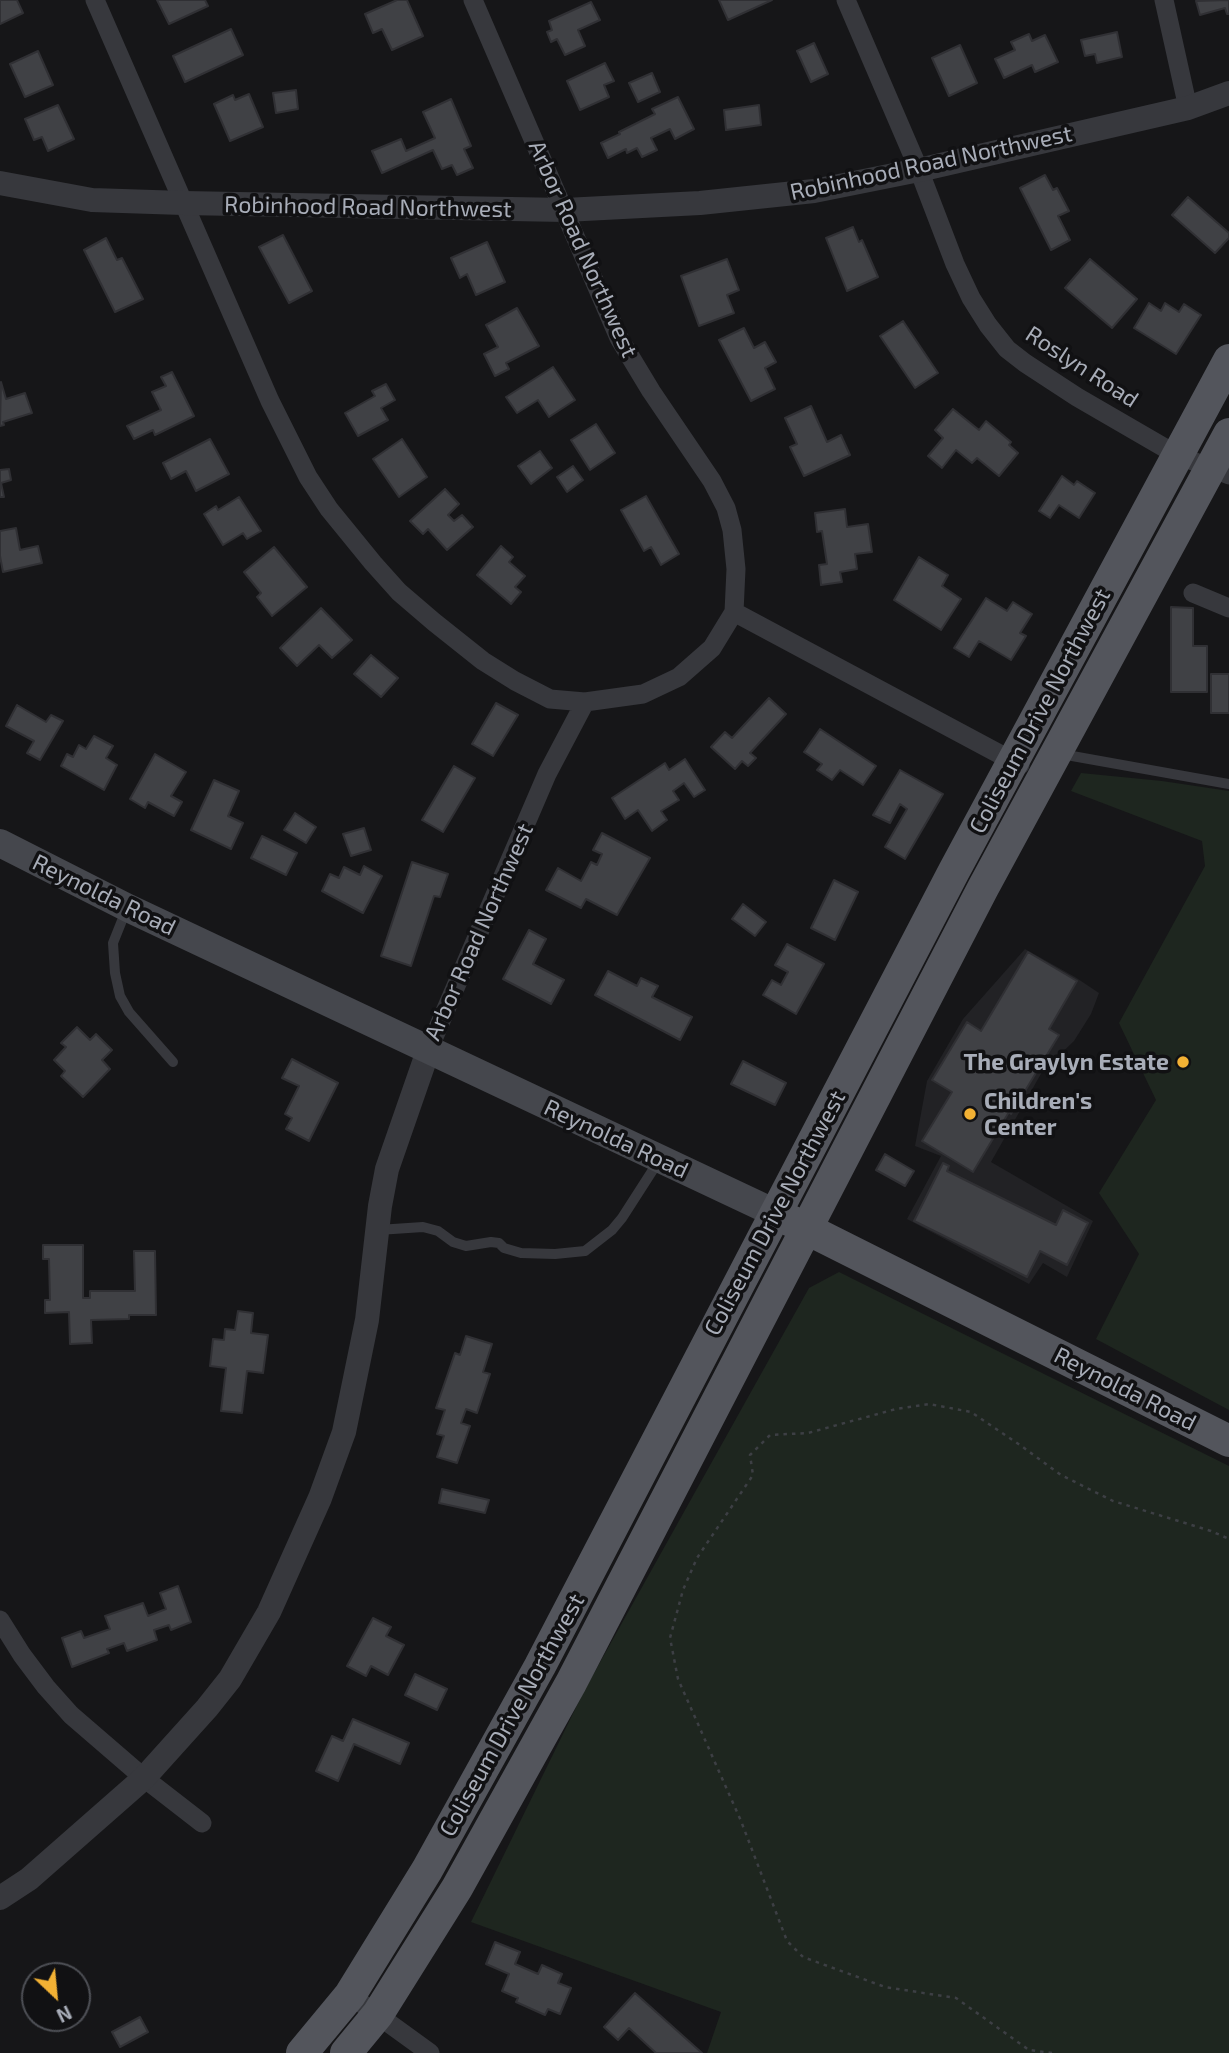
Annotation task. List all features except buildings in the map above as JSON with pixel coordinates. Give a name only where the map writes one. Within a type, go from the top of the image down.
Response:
[{"type":"main road","name":"Coliseum Drive Northwest","points":[[302,2053],[350,1994],[427,1870],[540,1666],[1012,762],[1229,360]]},
{"type":"main road","name":"Coliseum Drive Northwest","points":[[346,2053],[377,2014],[457,1888],[571,1683],[984,888],[1051,764],[1220,471],[1229,434]]},
{"type":"main road","name":"Reynolda Road","points":[[0,844],[428,1051],[775,1213],[1229,1441]]},
{"type":"street","points":[[95,0],[270,401],[308,477],[329,509],[373,564],[408,600],[483,660],[550,699],[585,702]]},
{"type":"street","name":"Arbor Road Northwest","points":[[0,1898],[29,1879],[144,1778],[230,1679],[269,1612],[320,1498],[344,1432],[367,1320],[387,1169],[428,1051],[547,774],[585,702],[643,694],[679,677],[712,648],[734,612],[736,569],[732,530],[726,508],[712,481],[619,338],[473,0]]},
{"type":"street","name":"Roslyn Road","points":[[846,0],[971,299],[1007,349],[1077,397],[1177,455],[1220,471]]},
{"type":"street","points":[[1164,0],[1188,108]]},
{"type":"street","name":"Robinhood Road Northwest","points":[[0,183],[92,200],[183,203],[565,210],[700,203],[814,191],[919,170],[1188,108],[1229,93]]},
{"type":"street","points":[[1193,593],[1229,608]]},
{"type":"street","points":[[734,612],[1012,762],[1051,764]]},
{"type":"street","points":[[0,1620],[30,1666],[71,1715],[144,1778],[202,1823]]},
{"type":"street","points":[[350,1994],[430,2053]]},
{"type":"lane","points":[[1051,764],[1229,784]]},
{"type":"lane","points":[[128,908],[113,943],[120,996],[135,1020],[173,1062]]},
{"type":"lane","points":[[377,1230],[423,1227],[438,1231],[453,1242],[466,1246],[499,1243],[521,1253],[585,1251],[612,1230],[660,1159]]},
{"type":"path","points":[[1052,2053],[1029,2050],[956,1998],[885,1987],[803,1957],[787,1941],[741,1821],[678,1679],[670,1638],[683,1590],[697,1559],[753,1475],[750,1455],[770,1435],[808,1433],[896,1409],[929,1404],[971,1412],[1060,1475],[1113,1501],[1212,1531],[1229,1539]]},
{"type":"shaded area","name":"The Graylyn Estate","points":[[1081,773],[1229,791],[1229,1410],[1096,1339],[1139,1254],[1099,1193],[1156,1100],[1119,1023],[1205,866],[1202,841],[1071,791]]},
{"type":"shaded area","name":"Children's Center","points":[[1025,949],[1099,993],[1091,1014],[1074,1041],[1042,1072],[991,1162],[1093,1221],[1067,1277],[1043,1263],[1029,1284],[907,1219],[941,1156],[915,1146],[927,1081],[963,1019]]},
{"type":"shaded area","points":[[839,1272],[1229,1466],[1229,2053],[707,2053],[721,2012],[471,1922],[584,1691],[809,1288]]},
{"type":"place","name":"The Graylyn Estate","points":[[1183,1062]]},
{"type":"place","name":"Children's Center","points":[[970,1114]]}]
